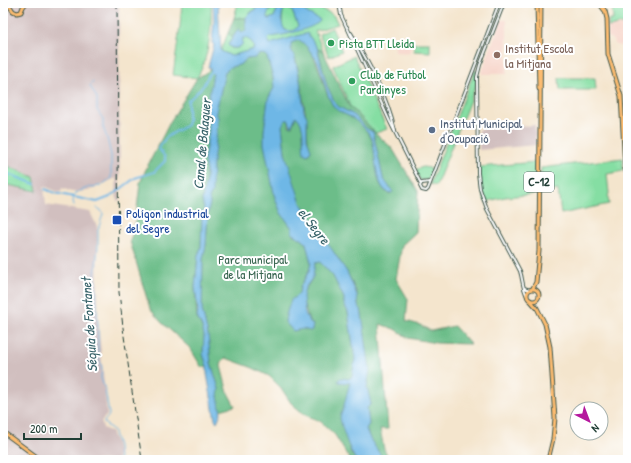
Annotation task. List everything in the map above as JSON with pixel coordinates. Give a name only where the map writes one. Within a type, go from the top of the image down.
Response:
[{"type":"main road","points":[[7,3],[12,11],[17,14],[21,12],[26,3]]},
{"type":"main road","points":[[20,3],[23,7]]},
{"type":"main road","points":[[537,3],[539,77]]},
{"type":"main road","points":[[539,77],[541,3]]},
{"type":"main road","points":[[599,3],[607,19],[608,54],[622,96],[626,173],[628,178]]},
{"type":"main road","points":[[11,8],[13,4]]},
{"type":"main road","name":"C-12","points":[[536,282],[539,251],[539,77]]},
{"type":"main road","points":[[536,282],[527,296],[537,308],[545,324],[548,336],[554,404],[554,431],[548,460]]},
{"type":"main road","points":[[536,282],[540,296],[537,308]]},
{"type":"main road","points":[[531,289],[538,290]]},
{"type":"main road","points":[[530,300],[538,300]]},
{"type":"main road","points":[[3,432],[41,460]]},
{"type":"street","points":[[339,3],[341,15],[359,55],[421,184],[420,188],[424,191],[428,189],[428,183],[499,3]]},
{"type":"street","points":[[504,3],[478,68],[478,171],[480,189],[487,209],[520,271],[527,296]]},
{"type":"street","points":[[352,37],[362,52],[379,87],[393,120],[396,134]]},
{"type":"street","points":[[357,50],[362,52]]},
{"type":"street","points":[[359,55],[362,52]]},
{"type":"street","points":[[421,184],[424,182],[428,183]]},
{"type":"street","points":[[523,286],[525,289],[531,289]]},
{"type":"shaded area","points":[[3,3],[119,3],[120,200],[117,201],[116,178],[88,191],[72,192],[62,188],[61,192],[59,192],[44,186],[46,205],[90,212],[97,226],[98,321],[107,415],[101,421],[103,428],[111,432],[116,443],[118,453],[117,460],[3,460],[3,184],[37,190],[34,177],[3,165]]},
{"type":"shaded area","name":"Institut Escola la Mitjana","points":[[501,20],[507,20],[507,74],[481,74]]},
{"type":"shaded area","points":[[628,23],[628,41],[619,46],[615,44],[611,38],[608,38],[608,27]]},
{"type":"shaded area","points":[[394,38],[411,38],[410,53],[395,52]]},
{"type":"shaded area","points":[[535,125],[536,145],[479,150],[479,129]]},
{"type":"green space","points":[[182,3],[211,3],[209,42],[201,70],[197,78],[173,75]]},
{"type":"green space","points":[[238,3],[263,3],[246,18],[234,18]]},
{"type":"green space","points":[[272,3],[280,3],[274,17],[269,19],[267,16]]},
{"type":"green space","points":[[293,3],[307,3],[334,16],[338,24],[315,31],[323,51],[318,49],[307,33],[270,45],[268,39],[270,37],[287,34],[318,23],[320,20]]},
{"type":"green space","points":[[612,3],[628,3],[628,23],[608,27],[609,20],[613,20]]},
{"type":"green space","points":[[288,7],[291,9],[298,26],[296,29],[291,31],[285,30],[282,25],[283,10]]},
{"type":"green space","points":[[234,18],[246,18],[247,29],[246,32],[243,33],[239,29],[233,37],[228,33]]},
{"type":"green space","name":"Pista BTT Lleida","points":[[332,28],[342,51],[329,57],[319,34]]},
{"type":"green space","points":[[228,33],[233,37],[228,44],[231,48],[239,47],[242,39],[245,37],[252,42],[254,49],[231,56],[221,51]]},
{"type":"green space","name":"Parc municipal de la Mitjana","points":[[300,40],[307,46],[316,61],[327,94],[333,105],[339,111],[353,118],[370,135],[375,152],[378,177],[384,190],[390,194],[389,187],[383,178],[373,132],[367,129],[354,115],[339,107],[335,103],[327,86],[318,49],[323,51],[349,106],[392,148],[418,191],[416,232],[402,245],[396,279],[408,299],[406,321],[420,325],[431,331],[454,326],[470,344],[436,343],[408,338],[397,330],[380,324],[388,429],[380,429],[384,449],[390,460],[384,460],[370,439],[366,429],[369,424],[367,408],[370,405],[367,387],[369,367],[363,321],[361,309],[358,306],[357,293],[347,272],[301,204],[286,161],[282,126],[286,120],[289,120],[289,126],[292,127],[296,116],[303,129],[305,154],[308,155],[311,150],[308,141],[307,120],[298,70],[290,46],[292,42]]},
{"type":"green space","points":[[414,43],[430,43],[430,52],[414,51]]},
{"type":"green space","name":"Parc municipal de la Mitjana","points":[[259,54],[266,55],[273,77],[274,88],[268,99],[264,144],[275,198],[281,213],[292,228],[292,234],[303,240],[306,244],[311,263],[300,287],[299,294],[291,302],[285,322],[293,331],[303,329],[310,331],[312,329],[313,324],[310,323],[302,298],[304,291],[312,279],[315,263],[320,262],[333,276],[344,298],[344,304],[348,312],[355,358],[352,377],[349,379],[338,380],[339,382],[350,383],[341,420],[351,454],[356,460],[350,460],[335,435],[320,421],[305,415],[291,403],[281,388],[269,376],[253,368],[226,358],[222,361],[221,366],[228,393],[235,406],[220,410],[218,396],[219,389],[211,363],[208,335],[202,310],[203,259],[206,245],[210,203],[209,199],[211,194],[218,124],[216,112],[225,72],[230,67],[239,65],[247,59],[255,58]]},
{"type":"green space","name":"Club de Futbol Pardinyes","points":[[354,56],[387,129],[376,133],[350,106],[333,66]]},
{"type":"green space","name":"Parc municipal de la Mitjana","points":[[210,70],[213,74],[207,107],[209,130],[204,160],[206,180],[202,200],[204,209],[202,216],[201,248],[198,255],[195,287],[197,318],[204,335],[203,354],[207,366],[202,368],[190,348],[161,322],[150,309],[130,241],[135,226],[140,183],[146,169],[170,122],[197,78]]},
{"type":"green space","points":[[475,70],[477,71],[476,85],[436,186],[430,184]]},
{"type":"green space","points":[[559,78],[595,78],[596,90],[560,90]]},
{"type":"green space","points":[[623,158],[623,171],[607,174],[609,204],[561,214],[558,190],[541,193],[541,168]]},
{"type":"green space","points":[[536,162],[536,194],[505,197],[485,202],[480,185],[479,167]]},
{"type":"green space","points":[[3,165],[34,177],[37,191],[3,184]]},
{"type":"green space","points":[[423,167],[430,168],[432,170],[428,180],[420,180],[416,171],[417,169]]},
{"type":"water","name":"el Segre","points":[[213,3],[218,3],[221,51],[231,56],[254,49],[252,42],[246,38],[243,38],[242,45],[237,48],[232,48],[228,45],[239,28],[240,32],[246,31],[246,17],[263,3],[272,3],[267,16],[269,19],[274,17],[280,3],[293,3],[319,19],[320,21],[311,27],[289,34],[270,37],[268,39],[270,44],[307,33],[317,47],[327,86],[335,103],[339,107],[354,115],[367,129],[373,132],[383,178],[393,192],[391,193],[385,191],[381,186],[371,136],[357,121],[333,106],[318,63],[308,48],[299,40],[291,43],[291,49],[295,58],[300,80],[304,111],[307,117],[307,139],[311,150],[307,155],[304,153],[302,128],[296,116],[291,127],[289,120],[286,120],[282,126],[285,153],[302,205],[347,272],[357,295],[358,306],[361,309],[370,369],[367,387],[371,404],[367,408],[369,424],[366,429],[370,439],[384,460],[356,460],[344,433],[340,417],[350,383],[339,382],[338,380],[341,378],[348,379],[352,377],[355,358],[348,312],[344,304],[344,298],[333,276],[320,262],[315,263],[313,277],[305,288],[303,297],[305,313],[310,323],[313,325],[312,330],[310,331],[303,329],[293,331],[285,322],[291,300],[299,294],[300,287],[309,271],[311,263],[306,243],[292,233],[292,228],[281,213],[275,198],[264,144],[268,99],[274,88],[273,77],[266,55],[259,54],[255,58],[247,59],[239,65],[230,67],[225,72],[216,112],[218,124],[213,162],[212,193],[209,198],[210,203],[206,245],[203,259],[202,310],[208,335],[211,363],[219,389],[218,396],[221,413],[217,422],[215,420],[207,366],[203,354],[204,335],[197,317],[198,311],[195,287],[198,255],[201,248],[202,216],[204,209],[202,200],[206,180],[206,170],[204,160],[209,130],[207,107],[213,74],[210,67],[208,67],[214,45],[212,43],[214,20]],"holes":[[[286,7],[290,7],[298,26],[296,29],[291,31],[285,30],[282,18],[284,9]]]},
{"type":"waterway","name":"Canal de Balaguer","points":[[45,189],[55,193],[97,202],[110,197],[135,178],[154,172],[165,161],[165,157],[159,149],[161,144],[167,137],[187,125],[188,101],[203,86],[209,74],[213,71]]},
{"type":"waterway","name":"Séquia de Fontanet","points":[[74,205],[73,201],[75,193],[90,187],[101,186],[111,178],[111,155],[103,127],[103,119],[97,110],[97,98],[90,86],[93,82]]},
{"type":"waterway","points":[[3,172],[35,184]]},
{"type":"waterway","name":"Séquia de Fontanet","points":[[97,208],[101,210],[103,214],[98,230],[95,275],[98,355],[102,368],[101,378],[105,389],[109,414],[104,423],[113,430],[118,446],[119,460]]},
{"type":"railway","points":[[117,3],[119,292],[142,460]]},
{"type":"place","name":"Pista BTT Lleida","points":[[331,43]]},
{"type":"place","name":"Institut Escola la Mitjana","points":[[497,55]]},
{"type":"place","name":"Club de Futbol Pardinyes","points":[[352,81]]},
{"type":"place","name":"Institut Municipal d'Ocupació","points":[[432,130]]},
{"type":"place","name":"Polígon industrial del Segre","points":[[117,220]]}]
